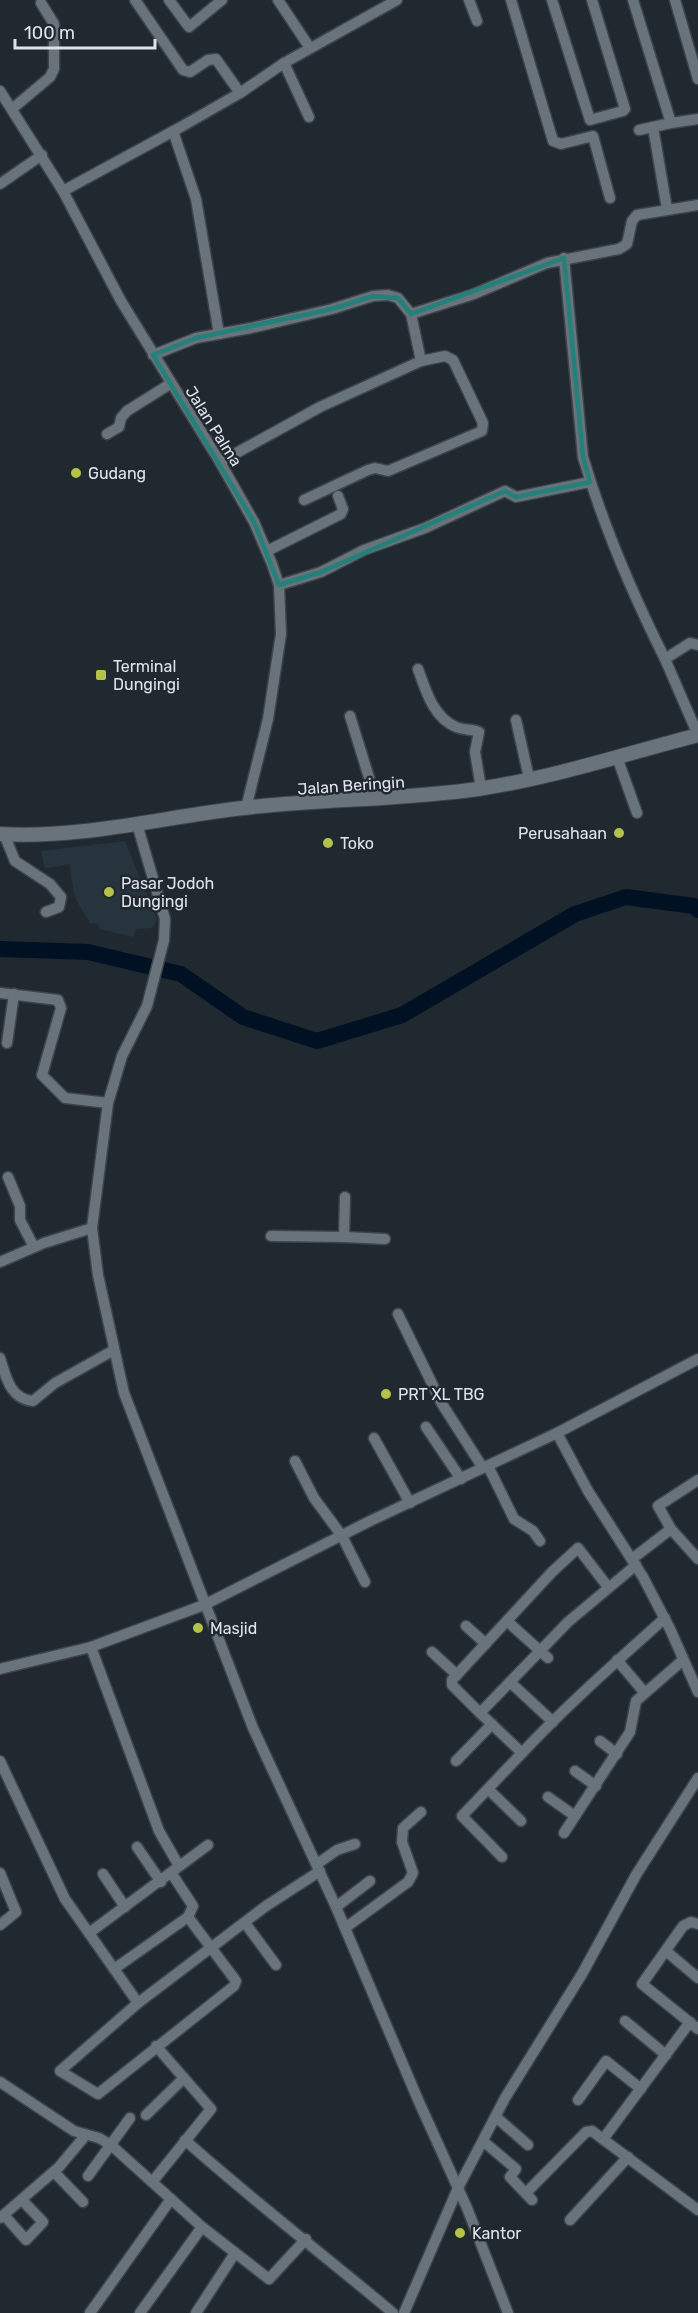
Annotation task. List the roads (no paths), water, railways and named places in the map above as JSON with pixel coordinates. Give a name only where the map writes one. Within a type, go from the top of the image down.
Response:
[{"type":"street","points":[[135,0],[183,70],[190,72],[208,60],[216,60],[240,93]]},
{"type":"street","points":[[169,0],[189,27],[222,0]]},
{"type":"street","points":[[278,0],[310,48]]},
{"type":"street","points":[[63,191],[240,93],[284,63],[397,0]]},
{"type":"street","points":[[469,0],[477,21]]},
{"type":"street","points":[[511,0],[553,141],[561,144],[593,136]]},
{"type":"street","points":[[552,0],[590,120],[610,198]]},
{"type":"street","points":[[590,120],[625,109],[592,0]]},
{"type":"street","points":[[633,0],[671,123]]},
{"type":"street","points":[[675,0],[698,79]]},
{"type":"street","points":[[12,109],[50,77],[54,69],[54,24],[42,3]]},
{"type":"street","points":[[284,63],[309,117]]},
{"type":"street","name":"Jalan Palma","points":[[0,91],[42,155],[153,355],[220,462],[267,551],[279,585],[281,634],[268,719],[246,808]]},
{"type":"street","points":[[639,130],[698,119]]},
{"type":"street","points":[[653,127],[667,209]]},
{"type":"street","points":[[172,131],[196,199],[219,334]]},
{"type":"street","points":[[0,184],[42,155]]},
{"type":"street","points":[[411,314],[474,294],[564,258],[624,247],[635,216],[698,205]]},
{"type":"street","points":[[564,258],[583,457],[590,482],[620,564],[698,735]]},
{"type":"street","points":[[153,355],[196,338],[332,309],[373,296],[388,295],[398,298],[411,314],[421,361]]},
{"type":"street","points":[[220,462],[320,407],[421,361],[445,356],[453,360],[483,423],[482,431],[388,471],[375,468],[368,470],[304,500]]},
{"type":"street","points":[[107,434],[119,427],[121,418],[127,411],[170,384]]},
{"type":"street","points":[[279,585],[321,572],[364,550],[424,528],[505,491],[516,497],[590,482]]},
{"type":"street","points":[[267,551],[341,514],[343,509],[338,496]]},
{"type":"street","points":[[665,659],[690,643],[698,645]]},
{"type":"street","points":[[418,669],[427,692],[443,719],[458,728],[479,732],[475,752],[481,788]]},
{"type":"street","points":[[350,716],[376,800]]},
{"type":"street","points":[[516,720],[529,778]]},
{"type":"street","name":"Jalan Beringin","points":[[2,834],[47,833],[137,824],[246,808],[376,800],[481,788],[617,757],[698,735]]},
{"type":"street","points":[[617,757],[637,813]]},
{"type":"street","points":[[137,824],[165,919],[164,940],[147,1006],[122,1056],[108,1103],[93,1228],[98,1275],[124,1393],[253,1728],[319,1868],[469,2212],[505,2310]]},
{"type":"street","points":[[2,834],[15,861],[50,884],[61,897],[58,907],[46,912]]},
{"type":"street","points":[[0,993],[58,1000],[61,1008],[42,1076],[65,1098],[108,1103]]},
{"type":"street","points":[[7,1043],[14,994]]},
{"type":"street","points":[[8,1177],[20,1206],[20,1220],[34,1247]]},
{"type":"street","points":[[344,1237],[345,1197]]},
{"type":"street","points":[[0,1262],[34,1247],[93,1228]]},
{"type":"street","points":[[271,1236],[385,1239]]},
{"type":"street","points":[[398,1314],[442,1404],[485,1467],[514,1520],[533,1531],[540,1541]]},
{"type":"street","points":[[0,1359],[10,1387],[18,1396],[33,1401],[55,1383],[114,1350]]},
{"type":"street","points":[[0,1669],[90,1647],[204,1605],[557,1433],[698,1359]]},
{"type":"street","points":[[426,1427],[461,1479]]},
{"type":"street","points":[[557,1433],[630,1567],[665,1618],[698,1692]]},
{"type":"street","points":[[374,1438],[410,1503]]},
{"type":"street","points":[[295,1461],[314,1498],[342,1536],[365,1582]]},
{"type":"street","points":[[698,1480],[658,1506],[671,1528],[698,1559]]},
{"type":"street","points":[[480,1713],[510,1682],[544,1654],[608,1587],[671,1528]]},
{"type":"street","points":[[522,1753],[452,1685],[452,1680],[552,1572],[579,1548],[608,1587]]},
{"type":"street","points":[[502,1857],[462,1816],[553,1722],[617,1660],[665,1618]]},
{"type":"street","points":[[507,1621],[544,1654]]},
{"type":"street","points":[[466,1626],[486,1644]]},
{"type":"street","points":[[90,1647],[159,1831],[193,1906],[189,1917],[114,1969]]},
{"type":"street","points":[[432,1652],[457,1675]]},
{"type":"street","points":[[617,1660],[644,1692]]},
{"type":"street","points":[[564,1833],[617,1754],[634,1724],[634,1704],[644,1692],[683,1660]]},
{"type":"street","points":[[510,1682],[553,1722]]},
{"type":"street","points":[[456,1761],[492,1724]]},
{"type":"street","points":[[600,1741],[617,1754]]},
{"type":"street","points":[[0,1761],[3,1776],[65,1899],[138,2003]]},
{"type":"street","points":[[575,1771],[596,1786]]},
{"type":"street","points":[[404,2313],[458,2188],[496,2117],[582,1974],[636,1875],[698,1779]]},
{"type":"street","points":[[488,1789],[521,1821]]},
{"type":"street","points":[[548,1797],[575,1816]]},
{"type":"street","points":[[345,1928],[408,1882],[413,1873],[402,1842],[403,1828],[421,1812]]},
{"type":"street","points":[[189,1917],[212,1948],[236,1981],[234,1986],[98,2094],[60,2071],[138,2003],[212,1948],[299,1882],[319,1868],[337,1850],[355,1844]]},
{"type":"street","points":[[89,1933],[161,1882],[208,1845]]},
{"type":"street","points":[[137,1847],[161,1882]]},
{"type":"street","points":[[0,1873],[16,1912],[0,1925]]},
{"type":"street","points":[[103,1874],[125,1907]]},
{"type":"street","points":[[336,1907],[370,1881]]},
{"type":"street","points":[[245,1923],[276,1965]]},
{"type":"street","points":[[604,2138],[666,2055],[694,2025],[642,1984],[683,1926],[688,1923],[698,1924]]},
{"type":"street","points":[[666,1951],[698,1978]]},
{"type":"street","points":[[625,2021],[666,2055]]},
{"type":"street","points":[[153,2181],[211,2109],[156,2046]]},
{"type":"street","points":[[578,2100],[606,2061],[641,2089]]},
{"type":"street","points":[[146,2115],[184,2078]]},
{"type":"street","points":[[0,2082],[85,2136],[99,2138],[111,2145],[202,2227],[269,2279],[306,2239]]},
{"type":"street","points":[[496,2117],[528,2145]]},
{"type":"street","points":[[88,2176],[130,2118]]},
{"type":"street","points":[[483,2141],[516,2169],[510,2177],[529,2196],[586,2132],[595,2131],[698,2210]]},
{"type":"street","points":[[22,2200],[43,2222],[26,2240],[2,2217],[54,2172],[85,2136]]},
{"type":"street","points":[[185,2140],[241,2191],[306,2239],[393,2313]]},
{"type":"street","points":[[570,2220],[628,2157]]},
{"type":"street","points":[[54,2172],[83,2202]]},
{"type":"street","points":[[90,2313],[171,2199]]},
{"type":"street","points":[[445,2216],[456,2209],[469,2212]]},
{"type":"street","points":[[140,2313],[202,2227]]},
{"type":"street","points":[[196,2313],[235,2253]]},
{"type":"waterway","points":[[0,949],[88,952],[181,974],[243,1017],[317,1041],[402,1015],[575,914],[626,897],[694,906],[698,910]]},
{"type":"place","name":"Gudang","points":[[76,473]]},
{"type":"place","name":"Terminal Dungingi","points":[[101,675]]},
{"type":"place","name":"Perusahaan","points":[[619,833]]},
{"type":"place","name":"Toko","points":[[328,843]]},
{"type":"place","name":"Pasar Jodoh Dungingi","points":[[109,892]]},
{"type":"place","name":"PRT XL TBG","points":[[386,1394]]},
{"type":"place","name":"Masjid","points":[[198,1628]]},
{"type":"place","name":"Kantor","points":[[460,2233]]}]
